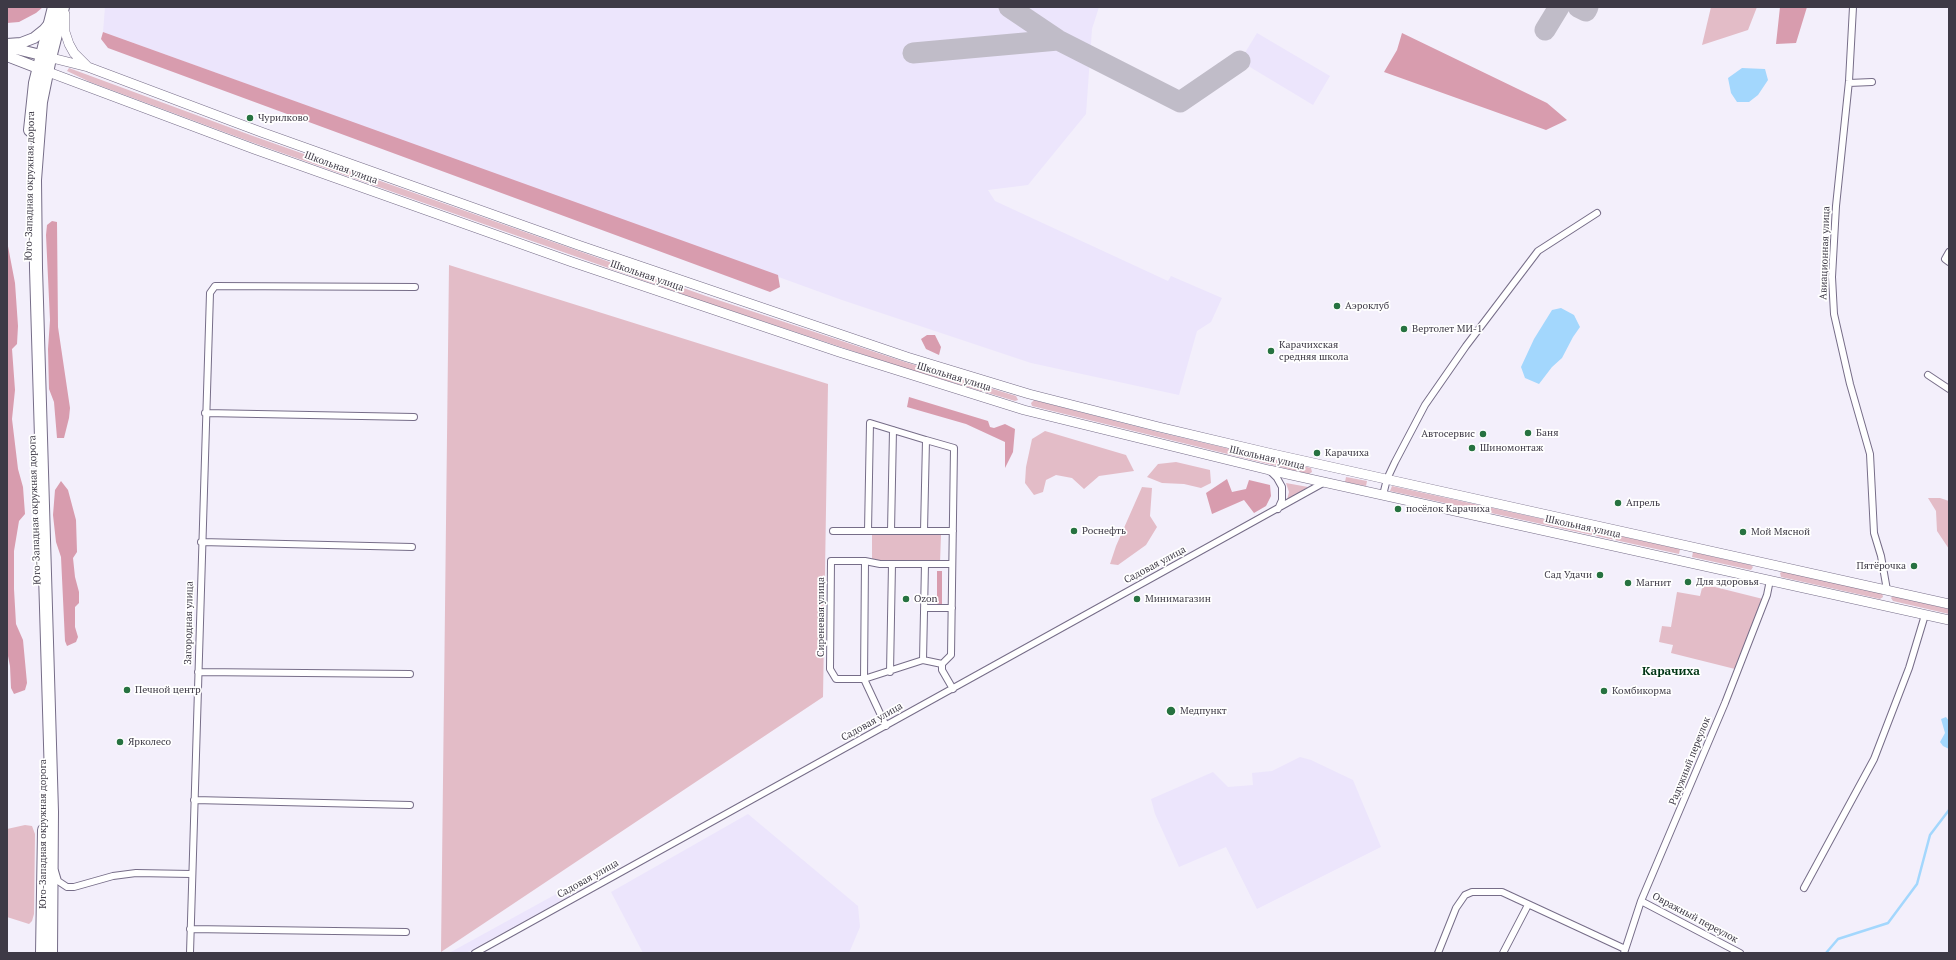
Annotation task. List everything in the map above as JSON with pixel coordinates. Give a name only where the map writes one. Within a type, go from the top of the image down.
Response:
[{"type":"highway","name":"Юго-Западная окружная дорога","points":[[42,953],[44,892],[44,779],[28,257],[28,160],[32,101],[42,69],[49,24],[54,7]]},
{"type":"highway","name":"Юго-Западная окружная дорога","points":[[45,56],[64,7]]},
{"type":"highway","name":"Юго-Западная окружная дорога","points":[[42,69],[41,102],[36,156],[36,254],[53,862],[51,953]]},
{"type":"main road","points":[[64,7],[64,24],[67,39],[74,53],[88,67]]},
{"type":"main road","points":[[7,45],[20,43],[34,38],[49,24]]},
{"type":"main road","points":[[7,45],[45,56]]},
{"type":"main road","points":[[7,56],[42,69]]},
{"type":"main road","name":"Школьная улица","points":[[45,56],[88,67],[261,132],[578,245],[907,357],[1029,394],[1159,427],[1329,467],[1949,604]]},
{"type":"main road","name":"Школьная улица","points":[[42,69],[254,149],[572,262],[839,352],[1024,410],[1269,470],[1949,620]]},
{"type":"main road","points":[[1024,410],[1029,394]]},
{"type":"main road","points":[[1325,482],[1329,467]]},
{"type":"main road","points":[[1770,580],[1774,565]]},
{"type":"main road","points":[[1884,605],[1887,590]]},
{"type":"street","name":"Авиационная улица","points":[[1853,7],[1849,83],[1836,206],[1832,277],[1834,314],[1850,384],[1870,454],[1874,532],[1881,556],[1887,590]]},
{"type":"street","points":[[1849,83],[1872,82]]},
{"type":"street","points":[[1383,495],[1387,479],[1425,405],[1466,346],[1538,250],[1597,213]]},
{"type":"street","points":[[1947,260],[1949,252]]},
{"type":"street","name":"Загородная улица","points":[[190,953],[201,542],[210,293],[215,286],[415,287]]},
{"type":"street","points":[[1928,375],[1949,390]]},
{"type":"street","points":[[205,413],[414,418]]},
{"type":"street","points":[[868,531],[870,423],[954,448],[951,655],[942,664],[942,670],[953,689]]},
{"type":"street","points":[[890,531],[893,430]]},
{"type":"street","points":[[924,531],[926,440]]},
{"type":"street","points":[[1269,470],[1277,478],[1282,487],[1282,500],[1278,509]]},
{"type":"street","name":"Садовая улица","points":[[476,953],[1325,482]]},
{"type":"street","points":[[833,531],[953,531]]},
{"type":"street","points":[[201,542],[412,547]]},
{"type":"street","name":"Сиреневая улица","points":[[923,660],[890,672],[864,678],[836,679],[830,670],[831,561],[865,561],[880,564],[952,564]]},
{"type":"street","points":[[865,561],[864,678],[886,726]]},
{"type":"street","points":[[890,672],[892,564]]},
{"type":"street","points":[[925,564],[923,660],[942,664]]},
{"type":"street","name":"Радужный переулок","points":[[1625,951],[1641,901],[1725,703],[1767,595],[1770,580]]},
{"type":"street","points":[[924,608],[952,608]]},
{"type":"street","points":[[1804,888],[1874,759],[1909,668],[1925,615]]},
{"type":"street","points":[[198,672],[410,674]]},
{"type":"street","points":[[194,800],[410,805]]},
{"type":"street","points":[[53,862],[58,881],[67,887],[74,887],[113,876],[136,873],[191,874]]},
{"type":"street","points":[[1438,953],[1456,908],[1465,895],[1472,892],[1502,892],[1625,951]]},
{"type":"street","name":"Овражный переулок","points":[[1641,901],[1740,953]]},
{"type":"street","points":[[1503,953],[1528,905]]},
{"type":"street","points":[[190,929],[406,932]]},
{"type":"shaded area","points":[[7,7],[43,7],[36,13],[19,22],[7,23]]},
{"type":"shaded area","points":[[105,7],[1099,7],[1092,29],[1086,114],[1028,185],[988,190],[995,201],[1168,281],[1171,276],[1222,298],[1211,322],[1197,331],[1179,395],[1031,363],[842,300],[103,32]]},
{"type":"shaded area","points":[[1711,7],[1757,7],[1748,30],[1702,45]]},
{"type":"shaded area","points":[[1780,7],[1807,7],[1796,43],[1776,44]]},
{"type":"shaded area","points":[[103,32],[778,275],[780,287],[770,292],[108,48],[101,39]]},
{"type":"shaded area","points":[[1257,33],[1330,76],[1313,105],[1240,61]]},
{"type":"shaded area","points":[[1402,33],[1547,103],[1567,120],[1546,130],[1384,72],[1397,50]]},
{"type":"shaded area","points":[[69,68],[253,136],[706,296],[905,362],[1016,396],[1018,400],[1015,401],[904,368],[702,301],[251,142],[90,82],[67,71]]},
{"type":"shaded area","points":[[52,221],[57,222],[58,327],[70,408],[64,438],[57,438],[54,402],[49,389],[48,349],[50,320],[46,235],[47,225]]},
{"type":"shaded area","points":[[7,241],[15,283],[18,326],[17,344],[12,349],[15,390],[12,419],[18,469],[23,487],[25,514],[19,521],[14,551],[14,589],[16,624],[23,640],[27,683],[25,690],[14,694],[11,688],[10,666],[7,651]]},
{"type":"shaded area","points":[[449,265],[828,384],[823,697],[441,952]]},
{"type":"shaded area","points":[[927,335],[935,335],[941,347],[939,355],[926,349],[921,339]]},
{"type":"shaded area","points":[[909,397],[988,421],[990,427],[994,428],[1005,424],[1015,429],[1013,452],[1005,468],[1005,442],[966,424],[907,407]]},
{"type":"shaded area","points":[[1034,400],[1158,432],[1311,468],[1312,472],[1309,474],[1032,406],[1031,403]]},
{"type":"shaded area","points":[[1045,431],[1126,455],[1134,471],[1099,476],[1084,489],[1072,478],[1056,475],[1046,480],[1043,492],[1034,495],[1025,483],[1026,467],[1032,439]]},
{"type":"shaded area","points":[[1176,462],[1210,470],[1211,483],[1201,488],[1184,484],[1162,483],[1147,477],[1158,464]]},
{"type":"shaded area","points":[[1346,477],[1367,481],[1366,486],[1345,482]]},
{"type":"shaded area","points":[[1227,479],[1232,492],[1246,489],[1249,480],[1270,485],[1271,496],[1266,506],[1254,513],[1244,500],[1212,514],[1206,493]]},
{"type":"shaded area","points":[[61,481],[68,490],[76,520],[77,552],[73,558],[75,577],[79,592],[79,603],[75,607],[75,627],[78,637],[76,642],[67,646],[65,641],[61,557],[56,542],[53,515],[55,490]]},
{"type":"shaded area","points":[[1286,483],[1308,487],[1287,500],[1289,492]]},
{"type":"shaded area","points":[[1392,486],[1680,549],[1679,554],[1390,491]]},
{"type":"shaded area","points":[[1142,487],[1152,488],[1150,516],[1157,527],[1146,545],[1118,565],[1110,564],[1116,546]]},
{"type":"shaded area","points":[[1928,498],[1940,498],[1949,501],[1949,549],[1937,531],[1936,511]]},
{"type":"shaded area","points":[[872,533],[941,535],[940,564],[922,564],[921,560],[872,560]]},
{"type":"shaded area","points":[[1693,552],[1751,565],[1753,567],[1751,570],[1692,557]]},
{"type":"shaded area","points":[[937,571],[942,571],[942,604],[937,604]]},
{"type":"shaded area","points":[[1783,571],[1882,593],[1883,597],[1880,599],[1781,577],[1780,573]]},
{"type":"shaded area","points":[[1703,584],[1763,599],[1735,669],[1671,653],[1673,645],[1659,642],[1662,626],[1671,627],[1677,592],[1700,596]]},
{"type":"shaded area","points":[[1893,596],[1949,609],[1949,614],[1893,601],[1891,598]]},
{"type":"shaded area","points":[[1300,757],[1311,760],[1353,780],[1381,847],[1257,909],[1226,847],[1179,867],[1155,814],[1151,799],[1213,772],[1228,787],[1253,785],[1252,773],[1272,771]]},
{"type":"shaded area","points":[[748,814],[858,906],[860,927],[849,953],[643,953],[611,892]]},
{"type":"shaded area","points":[[25,825],[32,826],[35,834],[34,914],[32,921],[29,924],[7,917],[7,829]]},
{"type":"shaded area","points":[[569,887],[573,894],[466,953],[449,953]]},
{"type":"water","points":[[1742,68],[1765,69],[1768,80],[1758,95],[1749,102],[1737,102],[1731,93],[1728,78]]},
{"type":"water","points":[[1561,308],[1574,315],[1580,327],[1562,358],[1552,367],[1539,384],[1525,378],[1521,367],[1534,339],[1552,310]]},
{"type":"water","points":[[1946,717],[1949,721],[1949,749],[1943,746],[1940,742],[1945,733],[1941,719]]},
{"type":"waterway","points":[[1826,953],[1838,939],[1888,923],[1917,884],[1930,835],[1949,810]]},
{"type":"taxiway","points":[[1009,7],[1058,40],[1180,102],[1240,61]]},
{"type":"taxiway","points":[[1545,30],[1559,7]]},
{"type":"taxiway","points":[[1578,7],[1586,11],[1588,7]]},
{"type":"taxiway","points":[[913,53],[1058,40]]},
{"type":"place","name":"Чурилково","points":[[250,118]]},
{"type":"place","name":"Аэроклуб","points":[[1337,306]]},
{"type":"place","name":"Вертолет МИ-1","points":[[1404,329]]},
{"type":"place","name":"Карачихская средняя школа","points":[[1271,351]]},
{"type":"place","name":"Баня","points":[[1528,433]]},
{"type":"place","name":"Автосервис","points":[[1483,434]]},
{"type":"place","name":"Шиномонтаж","points":[[1472,448]]},
{"type":"place","name":"Карачиха","points":[[1317,453]]},
{"type":"place","name":"Апрель","points":[[1618,503]]},
{"type":"place","name":"посёлок Карачиха","points":[[1398,509]]},
{"type":"place","name":"Роснефть","points":[[1074,531]]},
{"type":"place","name":"Мой Мясной","points":[[1743,532]]},
{"type":"place","name":"Пятёрочка","points":[[1914,566]]},
{"type":"place","name":"Сад Удачи","points":[[1600,575]]},
{"type":"place","name":"Для здоровья","points":[[1688,582]]},
{"type":"place","name":"Магнит","points":[[1628,583]]},
{"type":"place","name":"Ozon","points":[[906,599]]},
{"type":"place","name":"Минимагазин","points":[[1137,599]]},
{"type":"place","name":"Печной центр","points":[[127,690]]},
{"type":"place","name":"Комбикорма","points":[[1604,691]]},
{"type":"place","name":"Медпункт","points":[[1171,711]]},
{"type":"place","name":"Ярколесо","points":[[120,742]]},
{"type":"district","name":"Карачиха","points":[[1671,672]]}]
